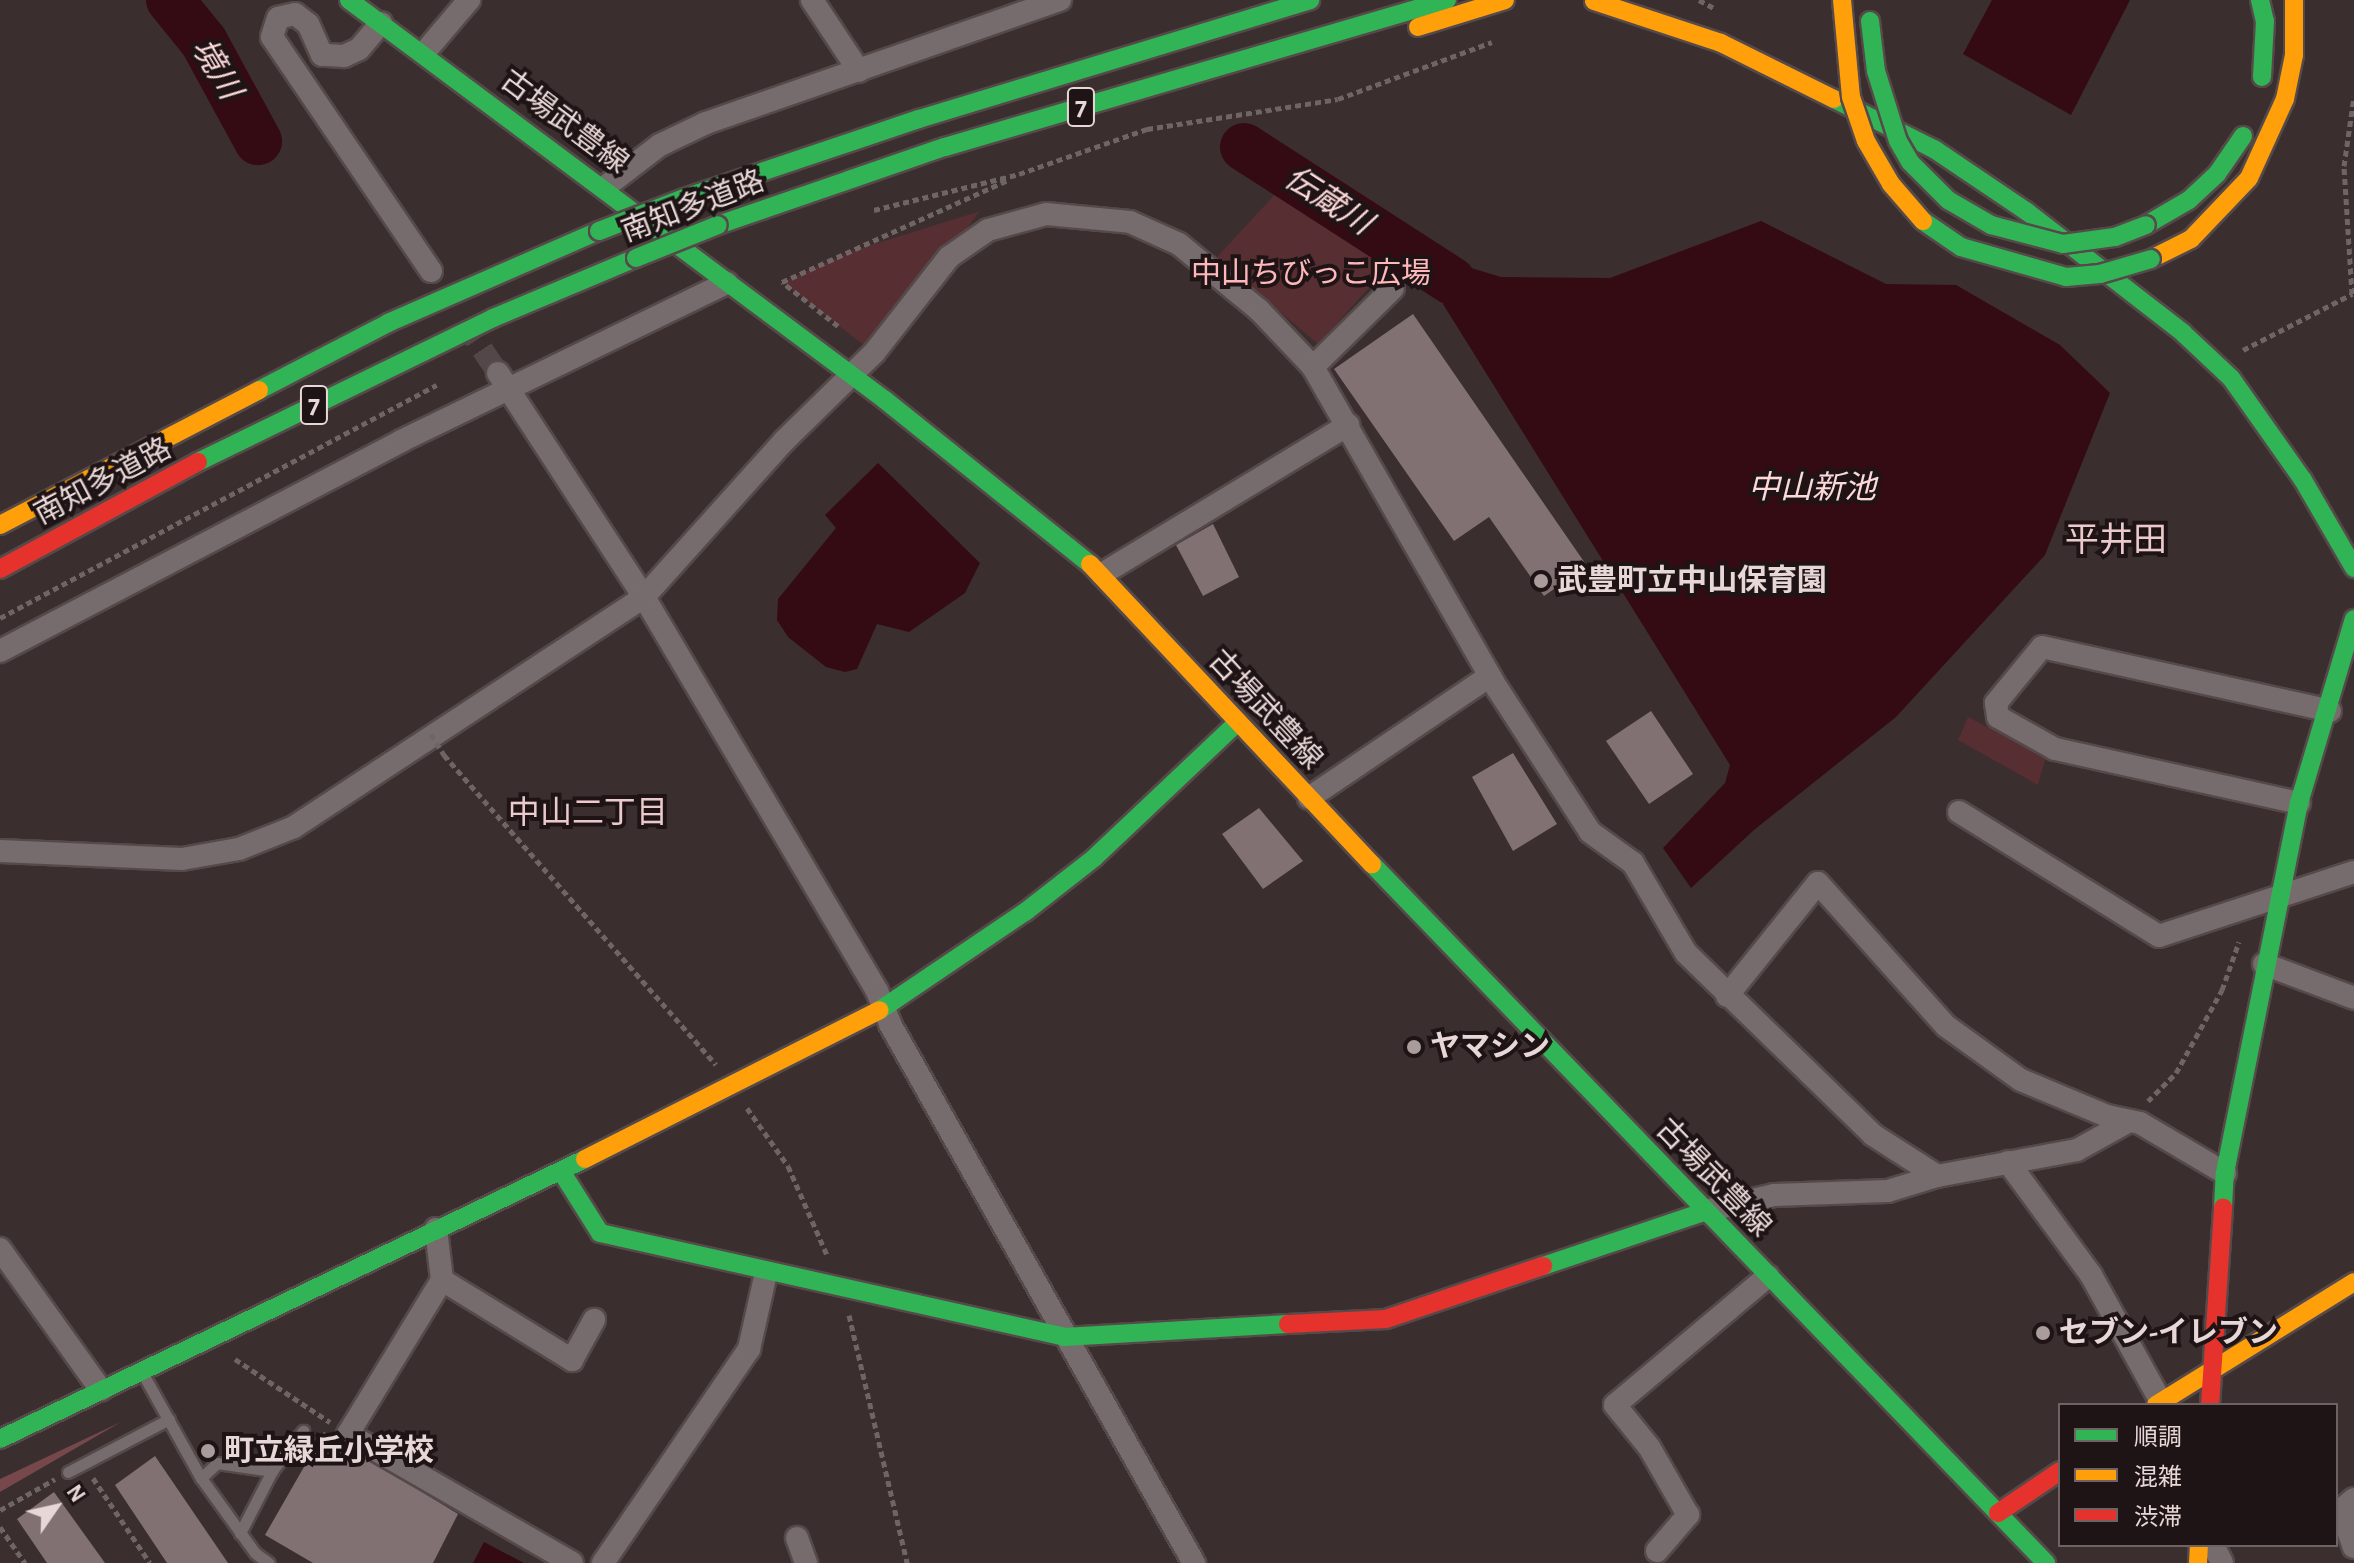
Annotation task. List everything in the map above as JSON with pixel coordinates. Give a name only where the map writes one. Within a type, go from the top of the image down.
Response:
[{"type":"main road","name":"古場武豊線","points":[[349,0],[605,187],[727,283],[852,375],[1102,574],[1309,798],[2046,1563]]},
{"type":"main road","name":"南知多道路","points":[[0,525],[388,323],[599,231],[684,198],[985,98],[1310,0]]},
{"type":"main road","name":"南知多道路","points":[[0,569],[222,450],[493,318],[718,225],[945,147],[1447,0]]},
{"type":"main road","points":[[1274,51],[1385,37],[1505,0]]},
{"type":"main road","points":[[1842,0],[1851,97],[1866,141],[1891,184],[1923,221],[1961,247],[2066,277],[2100,274],[2151,259],[2191,239],[2249,178],[2285,99],[2294,55],[2294,0]]},
{"type":"main road","points":[[1869,0],[1876,71],[1898,141],[1910,162],[1948,200],[1991,225],[2063,244],[2115,237],[2146,225],[2189,200],[2217,174],[2251,120]]},
{"type":"main road","points":[[2258,99],[2265,62],[2260,0]]},
{"type":"main road","points":[[1594,1],[1721,43],[1934,149],[2026,211],[2183,333],[2231,378],[2303,480],[2354,568]]},
{"type":"main road","points":[[985,98],[1162,24]]},
{"type":"main road","points":[[2210,1403],[2225,1173],[2264,964],[2299,803],[2330,711],[2354,619]]},
{"type":"main road","points":[[0,1439],[561,1171],[884,1008],[1025,912],[1094,858],[1238,722]]},
{"type":"main road","points":[[561,1171],[600,1233],[766,1273],[1064,1337],[1386,1319],[1706,1211]]},
{"type":"main road","points":[[2159,1403],[2354,1282]]},
{"type":"main road","points":[[1998,1513],[2058,1472]]},
{"type":"street","points":[[424,53],[469,0]]},
{"type":"street","points":[[812,0],[859,71]]},
{"type":"street","points":[[605,187],[660,145],[706,123],[859,71],[968,28],[1060,0]]},
{"type":"street","points":[[381,23],[359,49],[331,57],[322,55],[308,24],[288,6],[271,29],[276,48],[431,271]]},
{"type":"street","points":[[0,851],[182,859],[239,849],[336,802],[644,597],[784,441],[874,353],[949,257],[988,230],[1046,214],[1130,222],[1179,244],[1259,310],[1313,367],[1490,676],[1590,832],[1633,863],[1686,953],[1873,1135],[1937,1176]]},
{"type":"street","points":[[0,651],[504,381],[727,283]]},
{"type":"street","points":[[1313,367],[1393,288]]},
{"type":"street","points":[[504,381],[644,597],[884,1008],[1064,1337],[1194,1563]]},
{"type":"street","points":[[1102,574],[1348,425]]},
{"type":"street","points":[[2299,803],[2055,749],[1998,717],[1996,703],[2042,647],[2330,711]]},
{"type":"street","points":[[1309,798],[1490,676]]},
{"type":"street","points":[[1959,812],[2159,936],[2354,872]]},
{"type":"street","points":[[1727,996],[1818,883],[1946,1026],[2021,1080],[2129,1121],[2225,1173]]},
{"type":"street","points":[[2264,964],[2354,998]]},
{"type":"street","points":[[1706,1211],[1774,1195],[1888,1191],[1937,1176],[2077,1150],[2129,1121]]},
{"type":"street","points":[[2008,1162],[2091,1275],[2159,1403]]},
{"type":"street","points":[[436,1229],[442,1280],[348,1434],[572,1563]]},
{"type":"street","points":[[0,1249],[101,1390]]},
{"type":"street","points":[[603,1563],[749,1349],[766,1273]]},
{"type":"street","points":[[1657,1551],[1688,1515],[1649,1447],[1615,1405],[1768,1276]]},
{"type":"street","points":[[442,1280],[572,1360],[594,1320]]},
{"type":"street","points":[[2354,1499],[2341,1510],[2354,1547]]},
{"type":"street","points":[[797,1538],[806,1563]]},
{"type":"lane","points":[[141,1370],[201,1478],[240,1533],[269,1563]]},
{"type":"lane","points":[[68,1472],[169,1419]]},
{"type":"lane","points":[[240,1533],[272,1471],[303,1431]]},
{"type":"lane","points":[[201,1478],[217,1463],[272,1471]]},
{"type":"path","points":[[1699,0],[1721,11]]},
{"type":"path","points":[[874,353],[782,282],[1019,174],[1147,129],[1338,99],[1504,33]]},
{"type":"path","points":[[2231,341],[2243,350],[2352,294],[2344,166],[2354,97]]},
{"type":"path","points":[[867,211],[1019,174]]},
{"type":"path","points":[[0,618],[428,393],[446,377]]},
{"type":"path","points":[[431,734],[444,755],[734,1086]]},
{"type":"path","points":[[2129,1121],[2176,1073],[2222,990],[2254,903]]},
{"type":"path","points":[[230,1355],[348,1434]]},
{"type":"path","points":[[83,1464],[150,1563]]},
{"type":"path","points":[[0,1510],[68,1472]]},
{"type":"path","points":[[0,1527],[25,1563]]},
{"type":"green space","name":"中山ちびっこ広場","points":[[1278,191],[1387,268],[1318,344],[1216,258]]},
{"type":"green space","points":[[980,211],[874,353],[782,282],[849,252]]},
{"type":"green space","points":[[1968,717],[2046,757],[2038,785],[1958,740]]},
{"type":"shaded area","points":[[121,1422],[0,1492],[0,1479]]},
{"type":"water","points":[[1992,0],[2130,0],[2071,115],[1963,54]]},
{"type":"water","name":"中山新池","points":[[1761,221],[1886,284],[1956,285],[2060,345],[2110,393],[2045,555],[1896,717],[1754,830],[1691,888],[1663,848],[1725,783],[1730,765],[1443,304],[1458,264],[1501,277],[1610,278]]},
{"type":"water","points":[[878,463],[980,563],[965,593],[909,632],[877,624],[857,669],[845,672],[826,667],[788,637],[777,620],[778,599],[836,528],[825,515]]},
{"type":"water","points":[[484,1542],[524,1563],[473,1563]]},
{"type":"building","points":[[1413,314],[1587,566],[1544,596],[1489,517],[1454,541],[1334,369]]},
{"type":"building","points":[[1213,524],[1239,577],[1203,596],[1176,545]]},
{"type":"building","points":[[1651,711],[1693,774],[1649,804],[1606,741]]},
{"type":"building","points":[[1513,753],[1557,824],[1513,851],[1472,777]]},
{"type":"building","points":[[1259,808],[1303,861],[1263,889],[1222,834]]},
{"type":"building","points":[[324,1432],[458,1514],[433,1563],[313,1563],[265,1535]]},
{"type":"building","points":[[155,1456],[228,1563],[167,1563],[115,1485]]},
{"type":"building","points":[[54,1492],[105,1563],[47,1563],[17,1519]]},
{"type":"waterway","name":"境川","points":[[170,0],[204,42],[258,141]]},
{"type":"waterway","name":"伝蔵川","points":[[1244,147],[1452,281]]},
{"type":"tunnel","points":[[464,322],[498,373]]},
{"type":"traffic: fast","points":[[349,0],[885,400],[1090,564]]},
{"type":"traffic: fast","points":[[684,198],[919,119],[1310,0]]},
{"type":"traffic: fast","points":[[718,225],[945,147],[1447,0]]},
{"type":"traffic: fast","points":[[2260,0],[2265,21],[2262,77]]},
{"type":"traffic: fast","points":[[1870,21],[1876,71],[1898,141],[1910,162],[1948,200],[1991,225],[2063,244],[2115,237],[2146,225]]},
{"type":"traffic: fast","points":[[1834,99],[1934,149],[2026,211],[2183,333],[2231,378],[2303,480],[2354,568]]},
{"type":"traffic: fast","points":[[2146,225],[2189,200],[2217,174],[2243,136]]},
{"type":"traffic: fast","points":[[599,231],[684,198]]},
{"type":"traffic: fast","points":[[1923,221],[1961,247],[2066,277],[2100,274],[2151,259]]},
{"type":"traffic: fast","points":[[636,258],[718,225]]},
{"type":"traffic: fast","points":[[259,390],[388,323],[599,231]]},
{"type":"traffic: fast","points":[[198,462],[493,318],[636,258]]},
{"type":"traffic: fast","points":[[2223,1207],[2225,1173],[2299,803],[2354,619]]},
{"type":"traffic: fast","points":[[880,1010],[1025,912],[1094,858],[1238,722]]},
{"type":"traffic: fast","points":[[1372,864],[2046,1563]]},
{"type":"traffic: fast","points":[[0,1439],[585,1159]]},
{"type":"traffic: fast","points":[[561,1171],[600,1233],[1064,1337],[1288,1324]]},
{"type":"traffic: fast","points":[[1543,1266],[1706,1211]]},
{"type":"traffic: slow","points":[[1418,27],[1505,0]]},
{"type":"traffic: slow","points":[[1842,0],[1851,97],[1866,141],[1891,184],[1923,221]]},
{"type":"traffic: slow","points":[[2151,259],[2191,239],[2249,178],[2285,99],[2294,55],[2294,0]]},
{"type":"traffic: slow","points":[[1594,1],[1721,43],[1834,99]]},
{"type":"traffic: slow","points":[[0,525],[259,390]]},
{"type":"traffic: slow","points":[[1090,564],[1372,864]]},
{"type":"traffic: slow","points":[[585,1159],[880,1010]]},
{"type":"traffic: slow","points":[[2159,1403],[2354,1282]]},
{"type":"traffic: slow","points":[[2198,1563],[2199,1547]]},
{"type":"traffic: jam","points":[[0,569],[198,462]]},
{"type":"traffic: jam","points":[[2210,1403],[2223,1207]]},
{"type":"traffic: jam","points":[[1288,1324],[1386,1319],[1543,1266]]},
{"type":"traffic: jam","points":[[1998,1513],[2058,1472]]},
{"type":"place","name":"武豊町立中山保育園","points":[[1541,581]]},
{"type":"place","name":"ヤマシン","points":[[1414,1047]]},
{"type":"place","name":"セブン-イレブン","points":[[2043,1333]]},
{"type":"place","name":"町立緑丘小学校","points":[[208,1451]]},
{"type":"district","name":"平井田","points":[[2116,542]]},
{"type":"district","name":"中山二丁目","points":[[588,813]]}]
